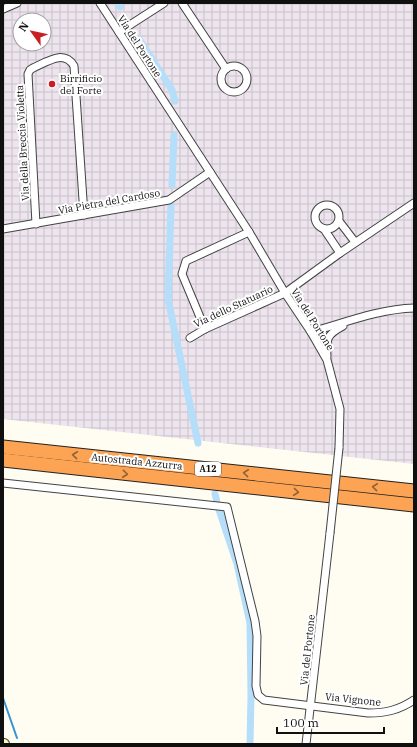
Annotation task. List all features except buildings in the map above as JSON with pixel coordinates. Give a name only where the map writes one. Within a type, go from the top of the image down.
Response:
[{"type":"highway","name":"Autostrada Azzurra","points":[[3,447],[414,491]]},
{"type":"highway","name":"Autostrada Azzurra","points":[[3,460],[414,505]]},
{"type":"street","points":[[3,9],[17,3]]},
{"type":"street","name":"Via del Portone","points":[[100,3],[249,232],[327,360],[340,409],[339,448],[306,744]]},
{"type":"street","points":[[119,32],[164,3]]},
{"type":"street","points":[[182,3],[226,69]]},
{"type":"street","name":"Via della Breccia Violetta","points":[[36,224],[28,74],[33,68],[56,57],[65,57],[71,60],[74,66],[84,215]]},
{"type":"street","name":"Via Pietra del Cardoso","points":[[3,229],[169,200],[210,172]]},
{"type":"street","name":"Via dello Statuario","points":[[190,338],[205,329],[285,293],[355,242],[414,203]]},
{"type":"street","points":[[324,229],[332,228],[337,224],[340,217],[337,209],[330,204],[322,206],[316,212],[315,217],[317,224],[324,229],[340,253]]},
{"type":"street","points":[[339,221],[355,242]]},
{"type":"street","points":[[205,329],[182,274],[186,261],[249,232]]},
{"type":"street","points":[[311,332],[362,317],[402,308],[414,308]]},
{"type":"street","points":[[327,360],[326,344],[332,332],[352,320]]},
{"type":"street","name":"Via Vignone","points":[[3,483],[227,507],[255,621],[257,636],[256,686],[258,695],[264,700],[368,713],[383,713],[406,705],[414,700]]},
{"type":"shaded area","points":[[6,3],[414,3],[414,464],[3,419],[3,5]]},
{"type":"waterway","points":[[117,3],[120,7]]},
{"type":"waterway","points":[[139,39],[172,90],[175,101]]},
{"type":"waterway","points":[[172,185],[174,135]]},
{"type":"waterway","points":[[171,205],[168,299],[198,443]]},
{"type":"waterway","points":[[215,494],[217,502]]},
{"type":"waterway","points":[[219,510],[237,564],[250,623],[250,744]]},
{"type":"waterway","points":[[3,698],[17,738]]},
{"type":"place","name":"Birrificio del Forte","points":[[52,84]]}]
